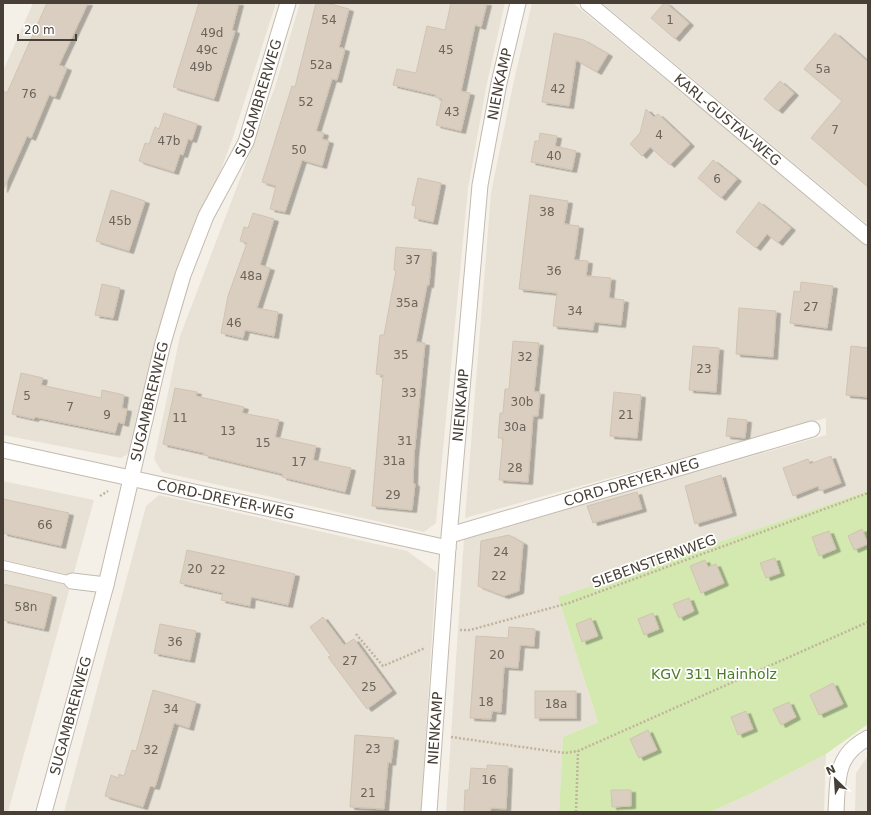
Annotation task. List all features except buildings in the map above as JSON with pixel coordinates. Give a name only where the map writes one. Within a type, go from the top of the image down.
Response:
[{"type":"street","name":"SUGAMBRERWEG","points":[[44,812],[106,585],[163,343],[183,275],[206,216],[246,142],[288,3]]},
{"type":"street","name":"NIENKAMP","points":[[429,812],[449,542],[480,184],[499,83],[518,3]]},
{"type":"street","name":"KARL-GUSTAV-WEG","points":[[588,3],[868,237]]},
{"type":"street","name":"CORD-DREYER-WEG","points":[[3,450],[131,478],[449,542],[812,429]]},
{"type":"street","points":[[72,581],[106,585]]},
{"type":"street","points":[[836,812],[838,780],[843,759],[856,744],[868,738]]},
{"type":"lane","points":[[3,565],[72,581]]},
{"type":"path","name":"SIEBENSTERNWEG","points":[[443,635],[470,630],[569,603],[868,493]]},
{"type":"path","points":[[435,735],[565,753],[578,751],[868,622]]},
{"type":"path","points":[[356,634],[383,666],[443,635]]},
{"type":"path","points":[[576,812],[578,751]]},
{"type":"shaded area","points":[[33,3],[276,3],[232,140],[182,274],[134,450],[121,458],[3,435],[3,71]]},
{"type":"shaded area","points":[[300,3],[505,3],[487,83],[468,188],[436,523],[424,532],[162,472],[154,459],[180,336],[275,87]]},
{"type":"shaded area","points":[[532,3],[573,3],[868,246],[868,491],[558,597],[598,722],[563,737],[559,812],[446,812],[464,538],[826,435],[826,418],[465,518],[491,193],[513,85]]},
{"type":"shaded area","points":[[602,3],[868,3],[868,225]]},
{"type":"shaded area","points":[[3,481],[94,500],[8,812],[3,812]]},
{"type":"shaded area","points":[[159,495],[407,551],[436,572],[421,812],[64,812],[146,506]]},
{"type":"shaded area","points":[[826,754],[824,812],[710,812],[750,794]]},
{"type":"shaded area","points":[[868,756],[868,812],[855,812],[856,773]]},
{"type":"green space","name":"KGV 311 Hainholz","points":[[868,491],[868,724],[826,754],[750,794],[710,812],[559,812],[563,737],[598,722],[558,597]]}]
